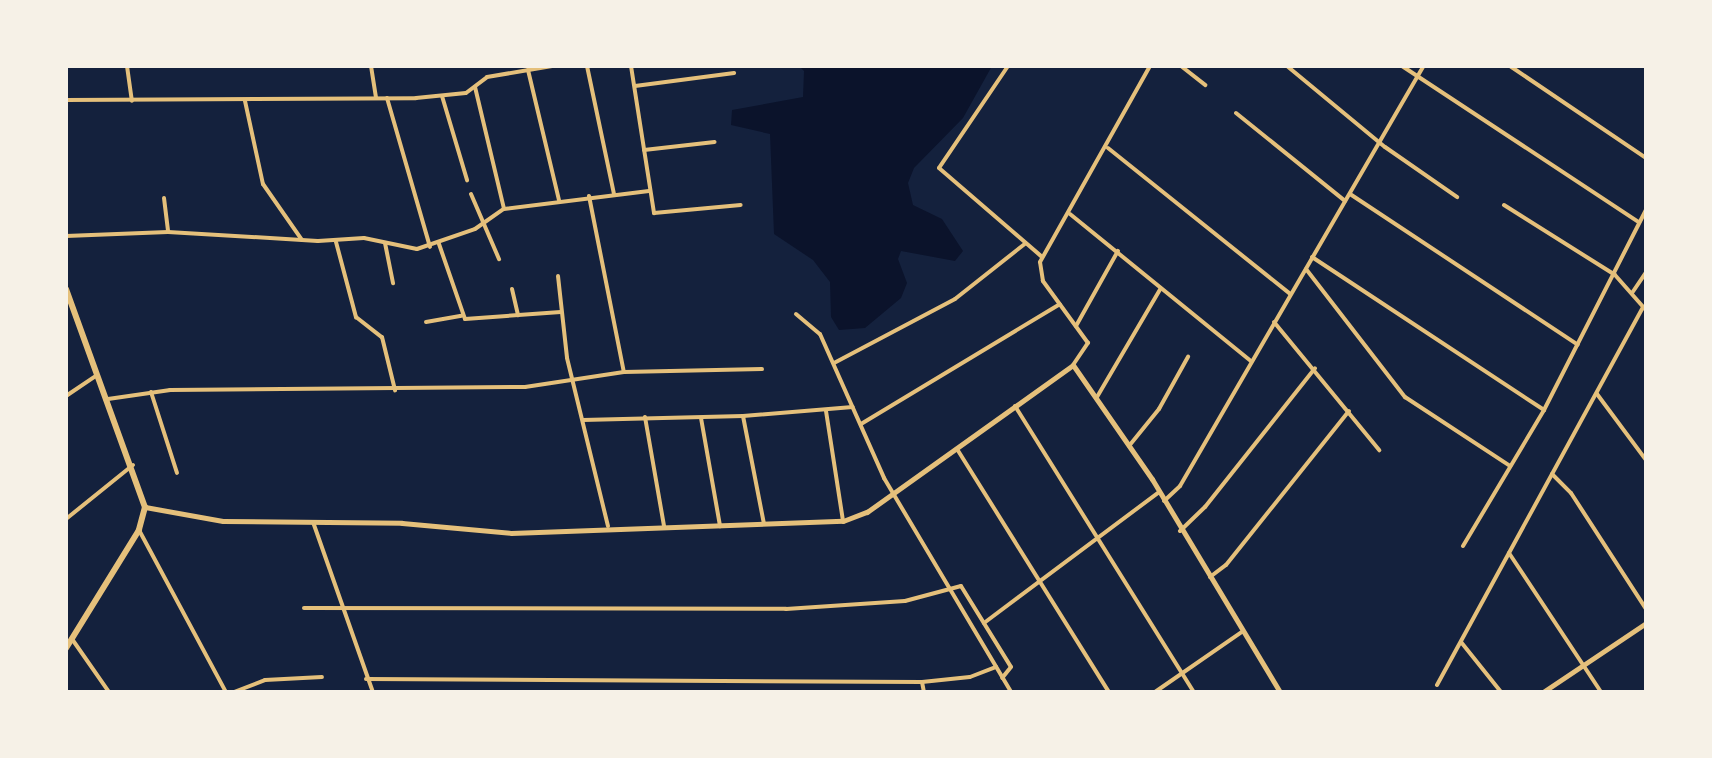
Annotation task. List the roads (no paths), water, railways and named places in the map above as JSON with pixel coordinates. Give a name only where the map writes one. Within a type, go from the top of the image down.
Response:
[{"type":"main road","points":[[66,289],[133,465],[145,507],[139,530],[66,648]]},
{"type":"street","points":[[127,66],[132,101]]},
{"type":"street","points":[[371,66],[376,98]]},
{"type":"street","points":[[66,100],[245,101],[442,96],[470,92],[487,77],[552,66]]},
{"type":"street","points":[[587,66],[614,194]]},
{"type":"street","points":[[631,66],[651,208],[659,215],[741,205]]},
{"type":"street","points":[[1008,66],[939,168],[1042,257]]},
{"type":"street","points":[[145,507],[223,521],[313,522],[511,533],[608,526],[843,521],[867,512],[1073,365],[1088,346],[1043,281],[1042,257],[1108,147],[1150,66]]},
{"type":"street","points":[[1181,66],[1205,85]]},
{"type":"street","points":[[1287,66],[1379,142],[1457,197]]},
{"type":"street","points":[[1402,66],[1639,222]]},
{"type":"street","points":[[1164,501],[1180,486],[1423,66]]},
{"type":"street","points":[[1510,66],[1646,158]]},
{"type":"street","points":[[527,69],[559,200]]},
{"type":"street","points":[[635,86],[734,73]]},
{"type":"street","points":[[475,87],[504,209]]},
{"type":"street","points":[[442,96],[467,180]]},
{"type":"street","points":[[387,98],[430,247]]},
{"type":"street","points":[[245,101],[263,184],[303,240]]},
{"type":"street","points":[[1236,113],[1345,201]]},
{"type":"street","points":[[644,150],[715,142]]},
{"type":"street","points":[[1108,147],[1290,294]]},
{"type":"street","points":[[66,236],[168,232],[303,240],[364,238],[430,247],[486,222],[504,209],[589,196],[649,191]]},
{"type":"street","points":[[1349,193],[1578,345]]},
{"type":"street","points":[[471,194],[486,222],[499,259]]},
{"type":"street","points":[[589,196],[624,372]]},
{"type":"street","points":[[164,198],[168,232]]},
{"type":"street","points":[[1437,685],[1645,308],[1615,275],[1504,205]]},
{"type":"street","points":[[1463,546],[1544,410],[1646,210]]},
{"type":"street","points":[[1070,213],[1251,361]]},
{"type":"street","points":[[336,241],[356,317],[382,337],[395,390]]},
{"type":"street","points":[[385,243],[393,283]]},
{"type":"street","points":[[834,363],[955,299],[1026,243]]},
{"type":"street","points":[[439,244],[461,316]]},
{"type":"street","points":[[1076,326],[1118,251]]},
{"type":"street","points":[[1312,257],[1544,410]]},
{"type":"street","points":[[1306,269],[1405,397],[1510,466]]},
{"type":"street","points":[[1632,293],[1646,272]]},
{"type":"street","points":[[558,276],[573,380],[608,526]]},
{"type":"street","points":[[1097,397],[1161,288]]},
{"type":"street","points":[[512,289],[518,315]]},
{"type":"street","points":[[861,424],[1060,304]]},
{"type":"street","points":[[426,322],[461,316],[470,321],[561,312]]},
{"type":"street","points":[[796,314],[815,326],[892,493],[1011,692]]},
{"type":"street","points":[[1274,322],[1315,368],[1379,450]]},
{"type":"street","points":[[1129,446],[1159,409],[1188,357]]},
{"type":"street","points":[[1073,365],[1159,492],[1280,692]]},
{"type":"street","points":[[1180,531],[1315,368]]},
{"type":"street","points":[[108,399],[151,392],[525,387],[624,372],[762,369]]},
{"type":"street","points":[[66,396],[98,375]]},
{"type":"street","points":[[151,392],[177,473]]},
{"type":"street","points":[[1597,394],[1646,460]]},
{"type":"street","points":[[1014,405],[1194,692]]},
{"type":"street","points":[[583,420],[743,416],[853,407]]},
{"type":"street","points":[[826,411],[843,521]]},
{"type":"street","points":[[1209,578],[1226,565],[1349,411]]},
{"type":"street","points":[[743,416],[764,525]]},
{"type":"street","points":[[645,417],[664,526]]},
{"type":"street","points":[[701,418],[720,526]]},
{"type":"street","points":[[956,447],[1109,692]]},
{"type":"street","points":[[66,519],[133,465]]},
{"type":"street","points":[[1552,474],[1571,493],[1646,609]]},
{"type":"street","points":[[984,623],[1159,492]]},
{"type":"street","points":[[313,522],[373,692]]},
{"type":"street","points":[[139,530],[226,692]]},
{"type":"street","points":[[1509,553],[1601,692]]},
{"type":"street","points":[[304,608],[786,609],[905,601],[951,589],[964,589],[1011,667],[1002,678]]},
{"type":"street","points":[[1543,692],[1646,623]]},
{"type":"street","points":[[1155,692],[1243,631]]},
{"type":"street","points":[[72,639],[109,692]]},
{"type":"street","points":[[1461,642],[1501,692]]},
{"type":"street","points":[[366,679],[922,682],[970,677],[996,667]]},
{"type":"street","points":[[234,692],[265,680],[322,677]]},
{"type":"street","points":[[922,682],[924,692]]},
{"type":"water","points":[[799,66],[992,66],[963,118],[914,168],[908,183],[913,205],[942,219],[963,251],[955,261],[901,251],[898,259],[907,283],[901,298],[865,328],[839,330],[831,317],[830,282],[813,260],[774,234],[770,134],[731,125],[732,110],[803,97],[804,71]]}]
